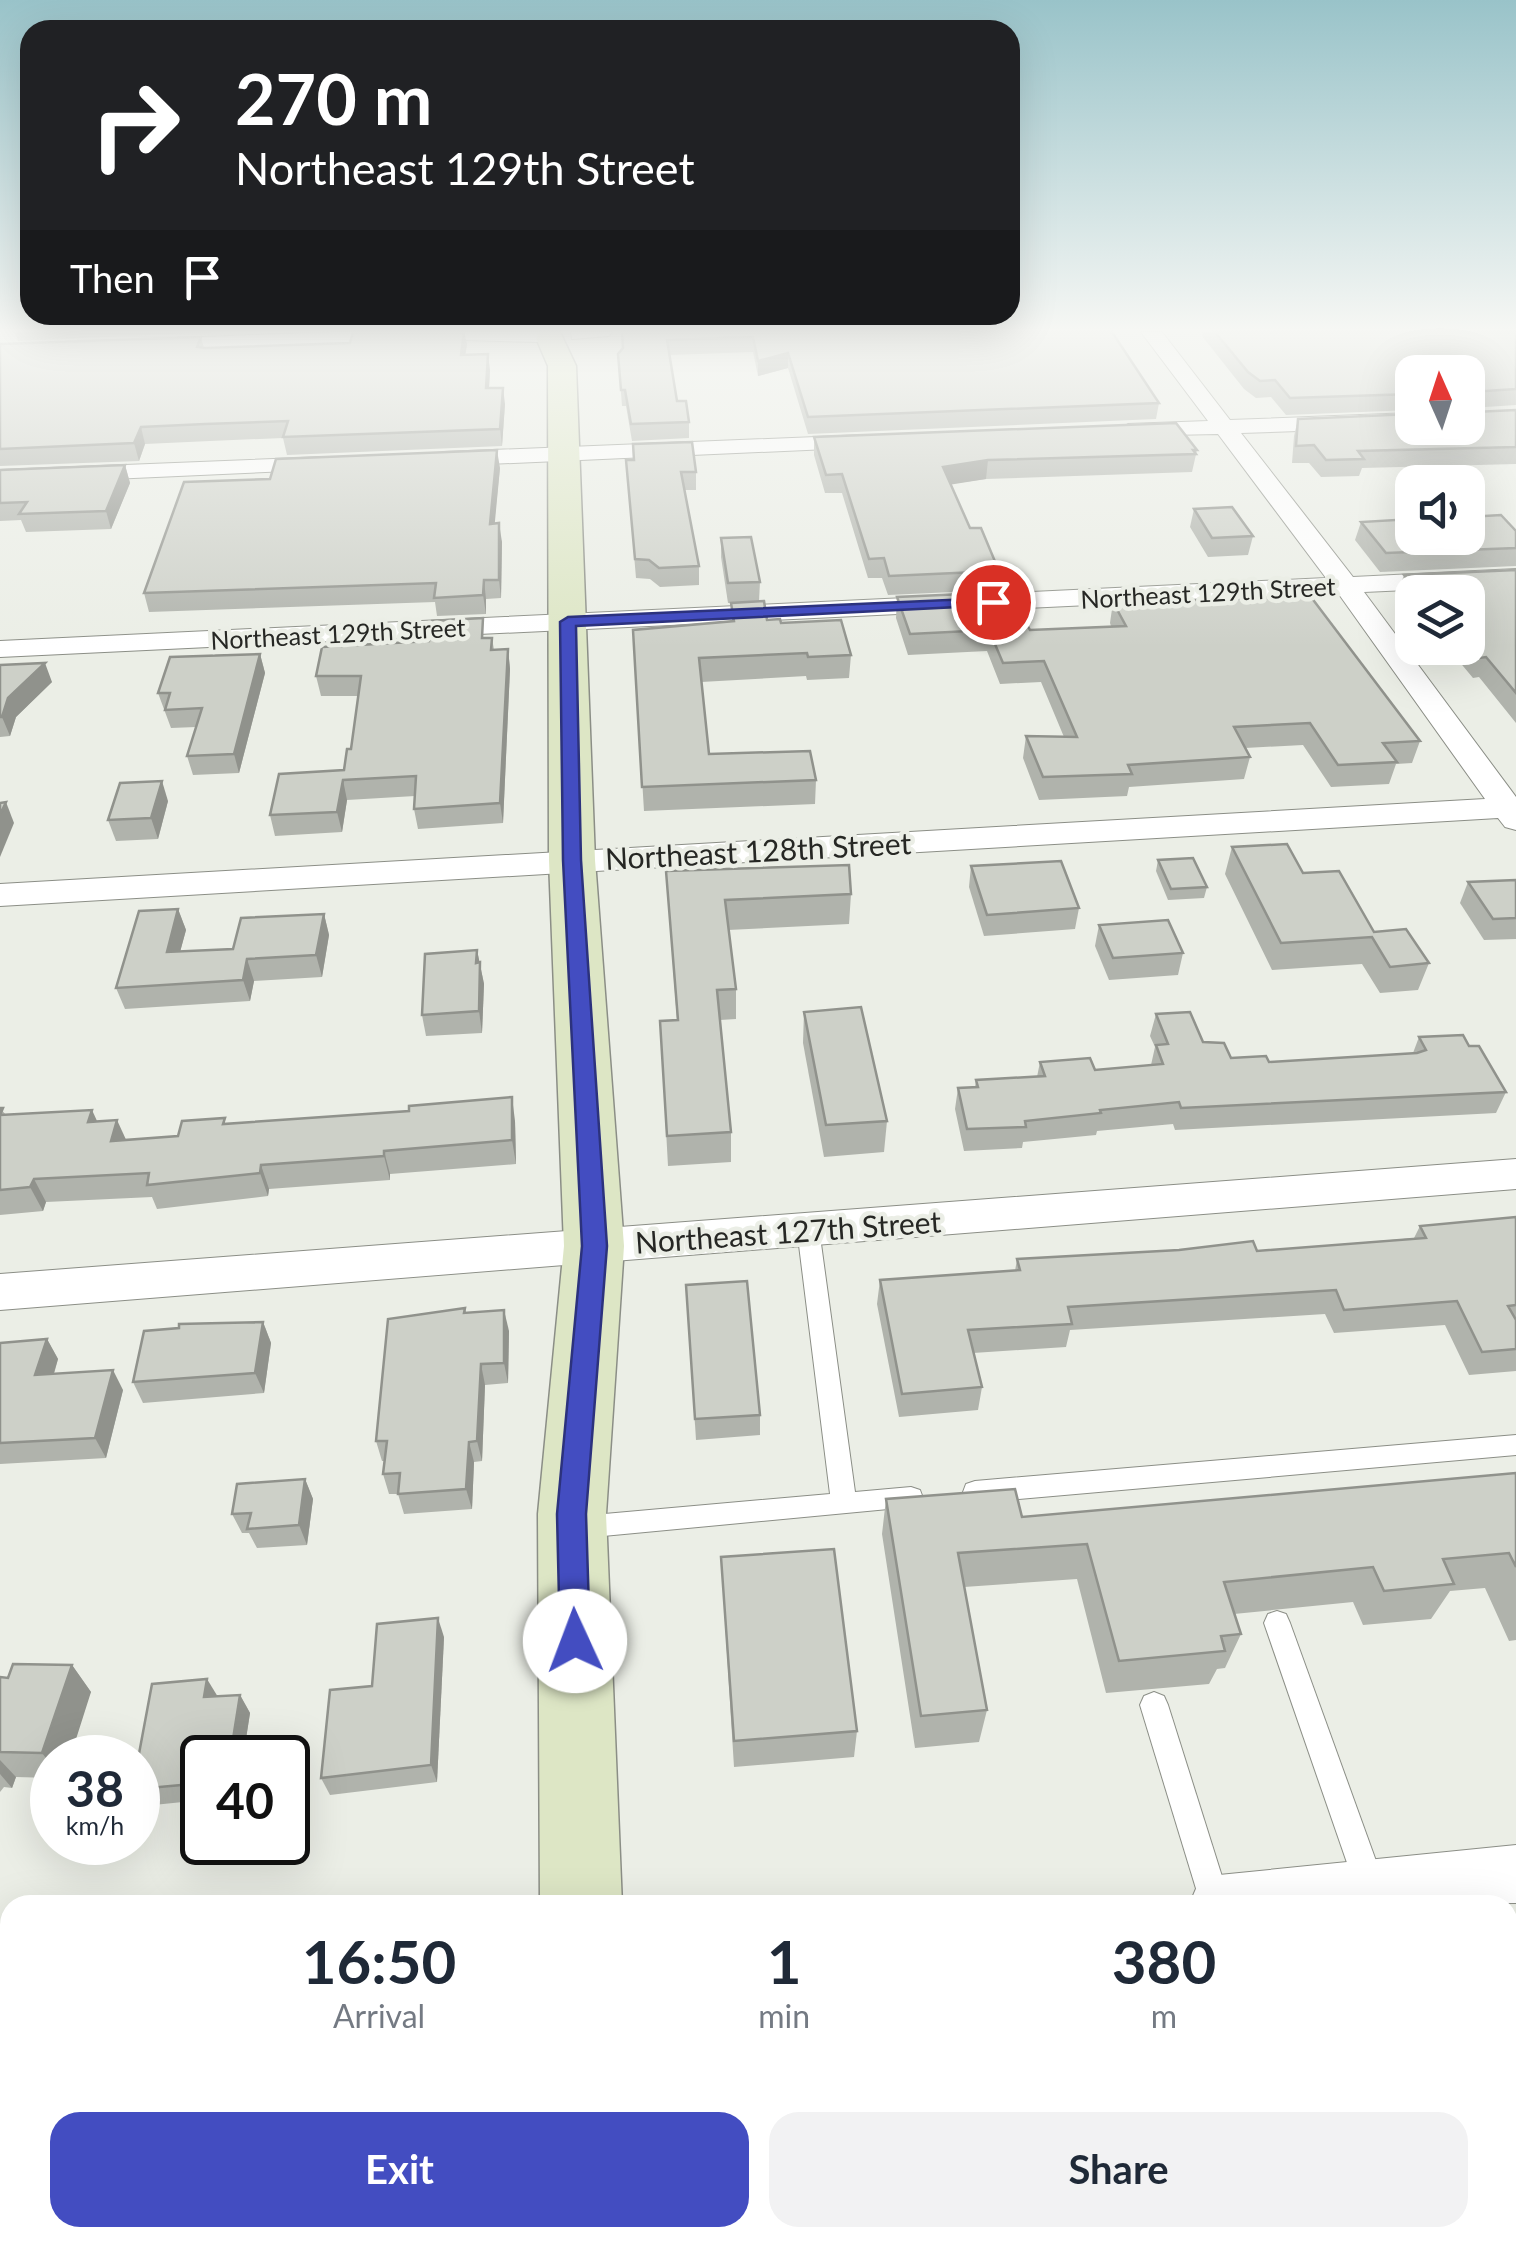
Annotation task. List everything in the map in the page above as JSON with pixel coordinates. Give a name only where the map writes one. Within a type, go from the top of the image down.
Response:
[{"type":"street","points":[[563,437],[572,860],[594,1246],[572,1528],[582,1895]]},
{"type":"street","points":[[1229,437],[1346,586],[1513,812]]},
{"type":"street","points":[[414,460],[885,441]]},
{"type":"street","points":[[0,477],[354,463]]},
{"type":"street","name":"Northeast 129th Street","points":[[0,649],[1516,576]]},
{"type":"street","name":"Northeast 128th Street","points":[[0,895],[572,860],[1513,812]]},
{"type":"street","name":"Northeast 127th Street","points":[[0,1292],[1516,1174]]},
{"type":"street","points":[[1387,1894],[1516,1874]]},
{"type":"lane","points":[[808,1229],[844,1504]]},
{"type":"lane","points":[[572,1528],[1516,1445]]},
{"type":"lane","points":[[1277,1623],[1387,1894]]},
{"type":"lane","points":[[1154,1705],[1214,1895]]},
{"type":"building","points":[[0,437],[137,437],[134,443],[0,449]]},
{"type":"building","points":[[814,437],[1187,437],[1197,450],[1193,450],[1196,454],[988,460],[943,467],[970,528],[981,528],[999,571],[889,576],[884,558],[869,559],[842,474],[826,475]]},
{"type":"building","points":[[1297,437],[1395,437],[1395,445],[1485,445],[1485,437],[1516,437],[1516,447],[1358,451],[1364,459],[1326,460],[1314,445],[1296,446]]},
{"type":"building","points":[[692,442],[696,472],[681,472],[699,566],[659,568],[649,560],[635,559],[626,460],[634,460],[633,444]]},
{"type":"building","points":[[497,450],[490,524],[499,523],[499,580],[484,580],[483,595],[434,598],[436,583],[144,593],[184,482],[270,479],[276,459]]},
{"type":"building","points":[[125,465],[106,511],[19,514],[27,502],[0,503],[0,470]]},
{"type":"building","points":[[1232,507],[1253,536],[1212,538],[1194,509]]},
{"type":"building","points":[[1501,515],[1516,531],[1516,548],[1485,549],[1485,516]]},
{"type":"building","points":[[1395,520],[1395,553],[1386,553],[1361,522]]},
{"type":"building","points":[[751,537],[760,582],[728,583],[721,538]]},
{"type":"building","points":[[1516,570],[1516,693],[1485,657],[1485,575],[1404,575]]},
{"type":"building","points":[[1009,592],[1030,630],[1126,626],[1113,602],[1311,597],[1420,741],[1383,743],[1397,762],[1338,765],[1310,723],[1234,727],[1250,757],[1128,765],[1132,774],[1043,777],[1026,736],[1077,737],[1044,661],[1003,663],[989,630],[910,634],[897,597]]},
{"type":"building","points":[[764,601],[767,620],[841,620],[851,655],[699,658],[709,754],[810,751],[816,780],[642,787],[633,630],[734,621],[731,603]]},
{"type":"building","points":[[483,618],[482,638],[492,638],[491,650],[508,649],[500,803],[414,809],[416,776],[343,780],[337,812],[270,815],[279,774],[344,770],[347,749],[351,749],[361,676],[316,676],[322,647],[429,641],[432,621]]},
{"type":"building","points":[[260,654],[234,754],[187,756],[202,708],[165,710],[170,693],[158,693],[170,657]]},
{"type":"building","points":[[45,663],[8,698],[0,717],[0,665]]},
{"type":"building","points":[[162,781],[151,818],[108,820],[120,783]]},
{"type":"building","points":[[1287,844],[1303,873],[1339,871],[1374,932],[1406,929],[1429,963],[1390,967],[1372,937],[1281,943],[1232,847]]},
{"type":"building","points":[[1193,858],[1207,887],[1171,889],[1158,860]]},
{"type":"building","points":[[1061,861],[1079,908],[987,915],[971,866]]},
{"type":"building","points":[[849,865],[851,894],[725,900],[736,989],[717,990],[731,1132],[667,1136],[660,1021],[678,1020],[666,871]]},
{"type":"building","points":[[1516,880],[1516,918],[1493,919],[1468,882]]},
{"type":"building","points":[[178,909],[167,952],[233,949],[241,918],[324,914],[316,955],[247,959],[243,980],[116,988],[139,911]]},
{"type":"building","points":[[1168,920],[1183,953],[1113,958],[1099,925]]},
{"type":"building","points":[[477,950],[479,1011],[422,1015],[425,954]]},
{"type":"building","points":[[861,1007],[887,1121],[826,1125],[804,1012]]},
{"type":"building","points":[[1190,1012],[1203,1042],[1224,1043],[1231,1058],[1266,1056],[1269,1062],[1417,1053],[1426,1050],[1419,1037],[1463,1035],[1469,1046],[1479,1046],[1506,1092],[1181,1108],[1179,1102],[1025,1121],[1026,1127],[967,1129],[958,1088],[978,1087],[976,1080],[1045,1076],[1040,1062],[1090,1058],[1095,1070],[1163,1064],[1156,1045],[1168,1044],[1156,1014]]},
{"type":"building","points":[[512,1097],[512,1140],[384,1151],[384,1156],[261,1165],[260,1173],[147,1185],[149,1173],[34,1179],[30,1187],[0,1190],[0,1115],[92,1110],[88,1122],[117,1120],[111,1141],[178,1136],[182,1121],[225,1118],[223,1124],[409,1111],[409,1106]]},
{"type":"building","points":[[1516,1217],[1516,1305],[1508,1306],[1516,1320],[1516,1349],[1482,1352],[1457,1301],[1344,1310],[1336,1290],[1068,1307],[1072,1324],[968,1330],[982,1387],[902,1394],[880,1280],[1020,1270],[1017,1259],[1179,1250],[1253,1241],[1257,1251],[1426,1238],[1420,1226]]},
{"type":"building","points":[[747,1281],[760,1415],[695,1419],[686,1285]]},
{"type":"building","points":[[465,1308],[464,1313],[504,1310],[504,1363],[481,1364],[477,1441],[469,1442],[466,1489],[398,1494],[400,1473],[383,1474],[387,1441],[376,1441],[388,1319]]},
{"type":"building","points":[[263,1322],[255,1373],[133,1382],[144,1331],[179,1328],[179,1324]]},
{"type":"building","points":[[47,1339],[35,1375],[113,1370],[95,1438],[0,1443],[0,1343]]},
{"type":"building","points":[[1516,1473],[1516,1567],[1509,1553],[1443,1559],[1454,1584],[1384,1591],[1373,1567],[1224,1582],[1241,1634],[1221,1636],[1225,1651],[1119,1661],[1087,1544],[958,1553],[987,1710],[921,1716],[886,1499],[1015,1489],[1022,1517]]},
{"type":"building","points":[[305,1479],[299,1525],[247,1529],[251,1513],[232,1514],[237,1484]]},
{"type":"building","points":[[834,1549],[857,1731],[734,1741],[721,1557]]},
{"type":"building","points":[[438,1618],[431,1765],[321,1778],[330,1690],[372,1686],[377,1624]]},
{"type":"building","points":[[13,1664],[72,1665],[48,1735],[30,1735],[30,1753],[0,1752],[0,1677],[8,1678]]},
{"type":"building","points":[[207,1679],[204,1697],[240,1695],[234,1735],[180,1735],[180,1785],[160,1787],[160,1735],[142,1735],[152,1684]]},
{"type":"route","points":[[575,1641],[572,1514],[594,1246],[572,860],[568,622],[993,602]]}]
